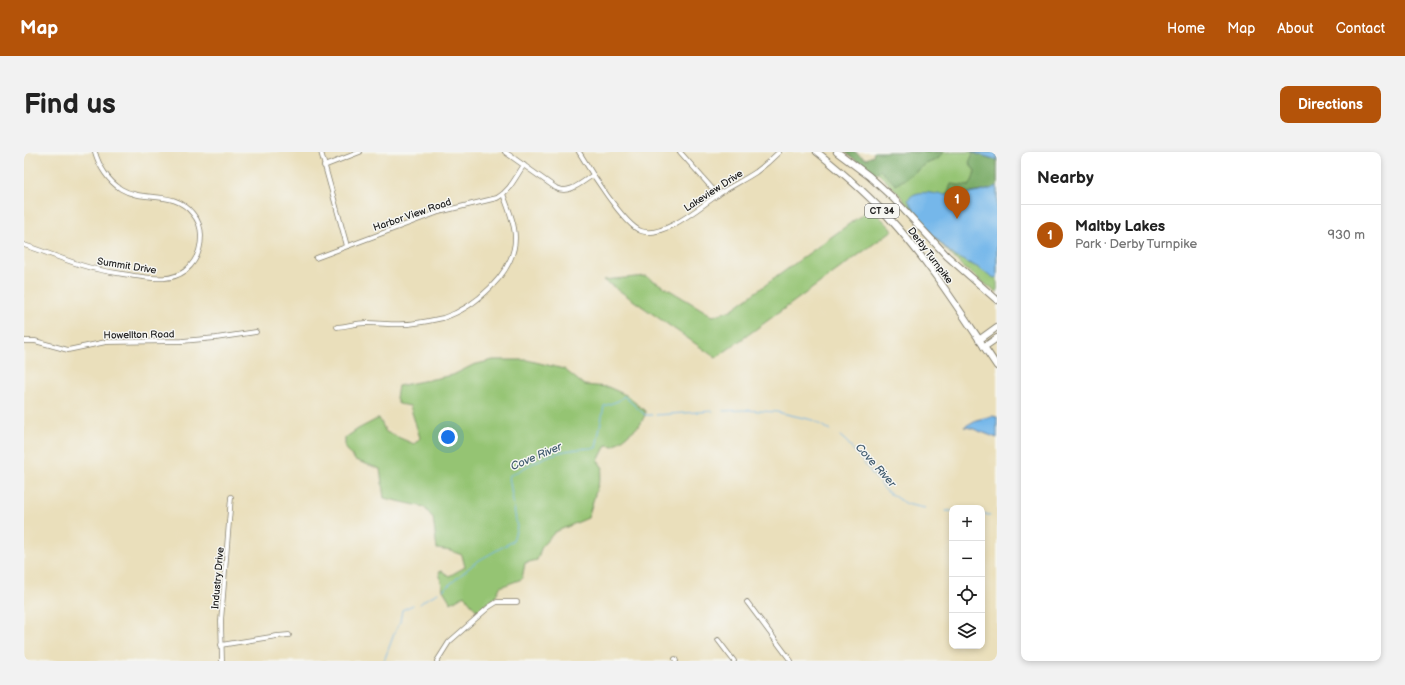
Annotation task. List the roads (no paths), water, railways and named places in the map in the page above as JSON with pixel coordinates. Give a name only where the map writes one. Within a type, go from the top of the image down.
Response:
[{"type":"highway","name":"Derby Turnpike","points":[[817,152],[859,188],[891,220],[924,261],[997,366]]},
{"type":"highway","name":"Derby Turnpike","points":[[837,152],[869,176],[893,198],[947,256],[997,300]]},
{"type":"highway","points":[[979,340],[997,327]]},
{"type":"highway","points":[[984,347],[997,338]]},
{"type":"street","name":"Summit Drive","points":[[24,245],[82,266],[109,272],[159,279],[171,278],[179,275],[193,262],[200,249],[201,232],[192,211],[177,200],[130,193],[121,189],[103,170],[95,152]]},
{"type":"street","points":[[320,152],[347,246]]},
{"type":"street","points":[[324,166],[360,152]]},
{"type":"street","points":[[505,152],[556,188],[562,190],[574,188],[593,175],[579,152]]},
{"type":"street","points":[[680,152],[718,195]]},
{"type":"street","name":"Lakeview Drive","points":[[593,175],[610,200],[634,227],[641,231],[649,232],[659,230],[694,213],[718,195],[757,171],[779,152]]},
{"type":"street","points":[[337,328],[365,323],[414,324],[443,318],[475,302],[493,285],[513,254],[515,239],[514,224],[503,194],[524,165]]},
{"type":"street","name":"Harbor View Road","points":[[316,258],[439,212],[497,198],[503,194]]},
{"type":"street","name":"Howellton Road","points":[[24,340],[35,341],[68,350],[106,342],[182,341],[256,332]]},
{"type":"street","name":"Industry Drive","points":[[222,661],[221,621],[231,496]]},
{"type":"street","points":[[437,661],[449,642],[489,607],[496,602],[517,602]]},
{"type":"street","points":[[747,602],[791,661]]},
{"type":"street","points":[[222,645],[289,635]]},
{"type":"street","points":[[718,640],[734,661]]},
{"type":"water","points":[[971,152],[997,152],[997,160]]},
{"type":"water","points":[[997,186],[997,277],[994,278],[977,267],[956,257],[950,252],[924,226],[908,200],[912,196],[921,193],[947,195],[966,194],[979,192]]},
{"type":"water","points":[[992,416],[997,417],[997,438],[971,428],[964,427],[976,420]]},
{"type":"waterway","name":"Cove River","points":[[443,590],[476,562],[513,541],[517,527],[509,476],[551,455],[577,449],[596,448],[604,406],[618,401],[624,396],[645,415],[652,415]]},
{"type":"waterway","name":"Cove River","points":[[723,411],[744,410],[777,412],[813,420],[830,430]]},
{"type":"waterway","name":"Cove River","points":[[656,415],[713,411]]},
{"type":"waterway","name":"Cove River","points":[[840,436],[847,442],[886,491],[906,504],[925,508]]},
{"type":"waterway","name":"Cove River","points":[[985,514],[990,515]]},
{"type":"waterway","name":"Cove River","points":[[420,604],[438,593]]},
{"type":"waterway","name":"Cove River","points":[[384,661],[400,622],[402,610],[413,605]]},
{"type":"place","name":"Maltby Lakes","points":[[957,219]]}]
